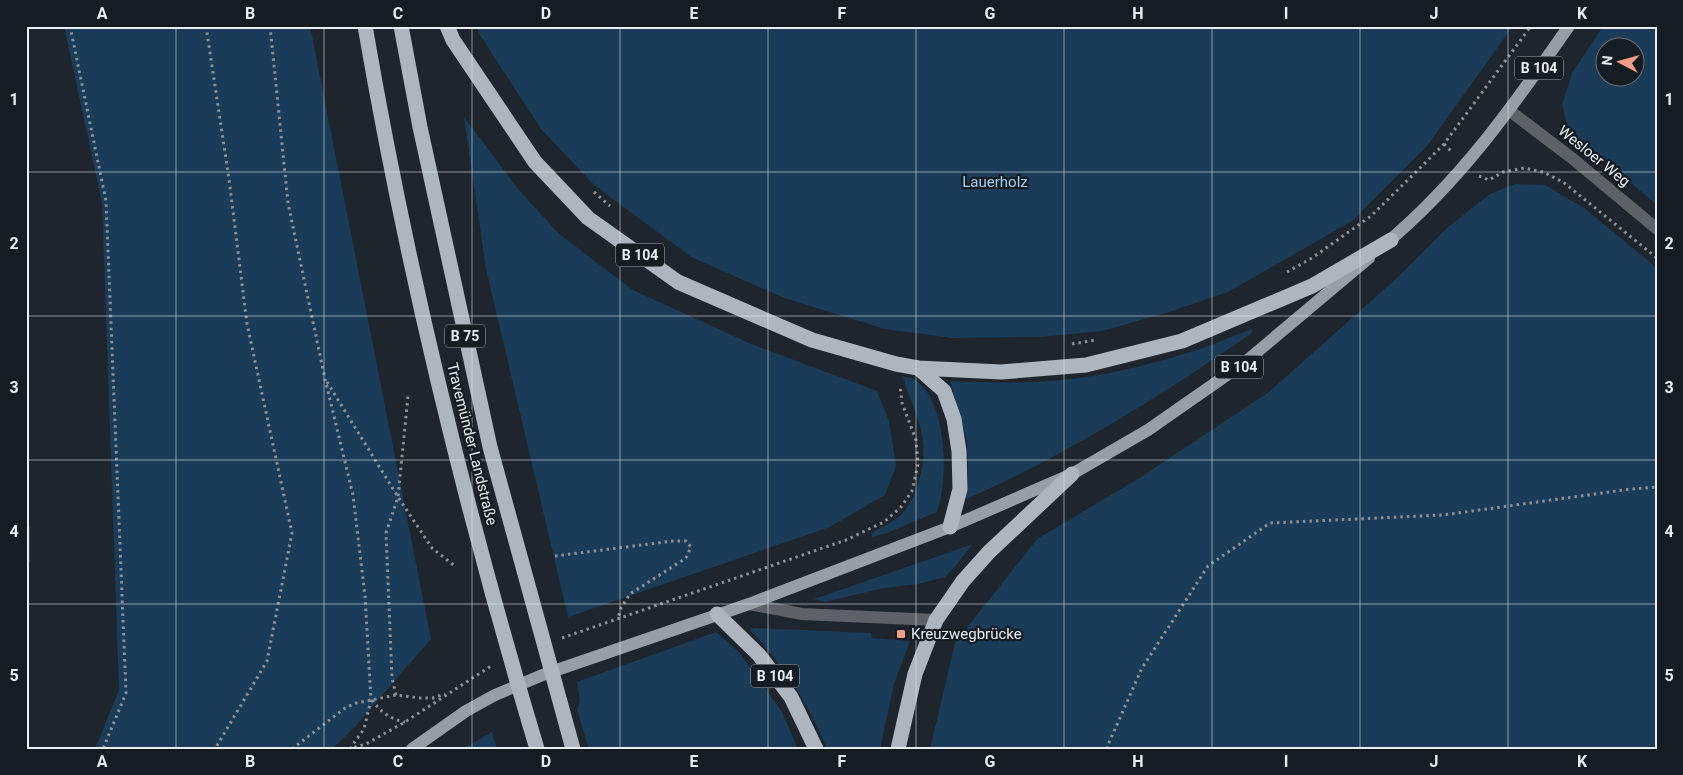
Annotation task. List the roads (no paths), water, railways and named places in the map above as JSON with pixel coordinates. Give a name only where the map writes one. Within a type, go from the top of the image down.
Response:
[{"type":"highway","name":"Travemünder Landstraße","points":[[364,26],[430,348],[467,497],[509,654],[537,749]]},
{"type":"highway","name":"Travemünder Landstraße","points":[[401,26],[420,127],[490,447],[573,749]]},
{"type":"highway","name":"B 104","points":[[447,26],[453,40],[535,162],[588,218],[678,282],[812,340],[896,364],[918,368],[1001,372],[1086,365],[1182,341],[1312,286],[1391,240]]},
{"type":"highway","points":[[918,368],[944,391],[954,419],[959,451],[960,489],[950,528]]},
{"type":"highway","name":"B 104","points":[[898,749],[915,674],[936,620],[963,581],[989,552],[1072,474]]},
{"type":"highway","name":"B 104","points":[[717,614],[760,655],[786,690],[816,749]]},
{"type":"main road","name":"B 104","points":[[412,749],[466,711],[495,695],[605,652],[749,604],[950,528],[1072,474],[1148,430],[1244,363],[1391,240],[1441,192],[1466,165],[1510,111],[1568,26]]},
{"type":"lane","name":"Wesloer Weg","points":[[1510,111],[1573,159],[1657,229]]},
{"type":"lane","points":[[749,604],[802,614],[936,620]]},
{"type":"place","name":"Kreuzwegbrücke","points":[[901,634]]},
{"type":"park label","name":"Lauerholz","points":[[995,182]]}]
